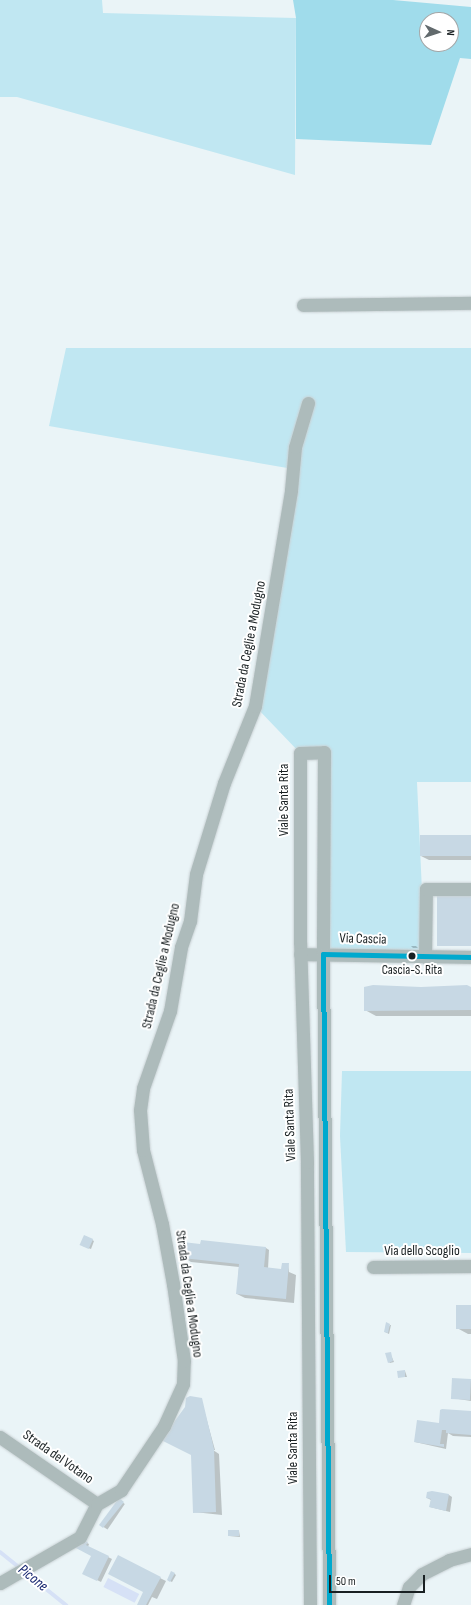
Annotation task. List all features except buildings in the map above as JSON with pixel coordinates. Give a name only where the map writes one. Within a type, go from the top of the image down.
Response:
[{"type":"street","points":[[303,305],[471,304]]},
{"type":"street","name":"Strada da Ceglie a Modugno","points":[[97,1504],[122,1490],[164,1426],[183,1384],[184,1361],[173,1284],[162,1224],[143,1150],[140,1110],[143,1088],[170,1011],[181,947],[190,921],[196,874],[224,783],[255,706],[286,521],[295,447],[308,402]]},
{"type":"street","name":"Viale Santa Rita","points":[[310,1605],[307,1160],[300,954],[300,753],[324,752],[323,954],[329,1605]]},
{"type":"street","points":[[425,957],[426,889],[471,889]]},
{"type":"street","name":"Via Cascia","points":[[300,954],[471,957]]},
{"type":"street","points":[[307,1160],[325,1160]]},
{"type":"street","name":"Via dello Scoglio","points":[[373,1267],[471,1266]]},
{"type":"street","name":"Strada del Votano","points":[[0,1437],[97,1504]]},
{"type":"street","points":[[0,1583],[80,1537],[97,1504]]},
{"type":"street","points":[[402,1605],[409,1586],[432,1568],[471,1554]]},
{"type":"shaded area","points":[[0,0],[102,0],[103,13],[296,18],[295,175],[17,97],[0,97]]},
{"type":"shaded area","points":[[293,0],[393,0],[471,7],[471,59],[460,58],[431,145],[296,139],[296,18]]},
{"type":"shaded area","points":[[66,348],[471,348],[471,782],[417,782],[425,957],[323,954],[324,752],[300,753],[255,706],[293,469],[49,426]]},
{"type":"shaded area","points":[[342,1071],[471,1071],[471,1253],[346,1252],[340,1136]]},
{"type":"shaded area","points":[[108,1578],[139,1594],[135,1603],[103,1587]]},
{"type":"waterway","name":"Picone","points":[[0,1552],[66,1605]]},
{"type":"transit line","points":[[329,1605],[323,954],[471,957]]},
{"type":"place","name":"Cascia-S. Rita","points":[[412,956]]}]
